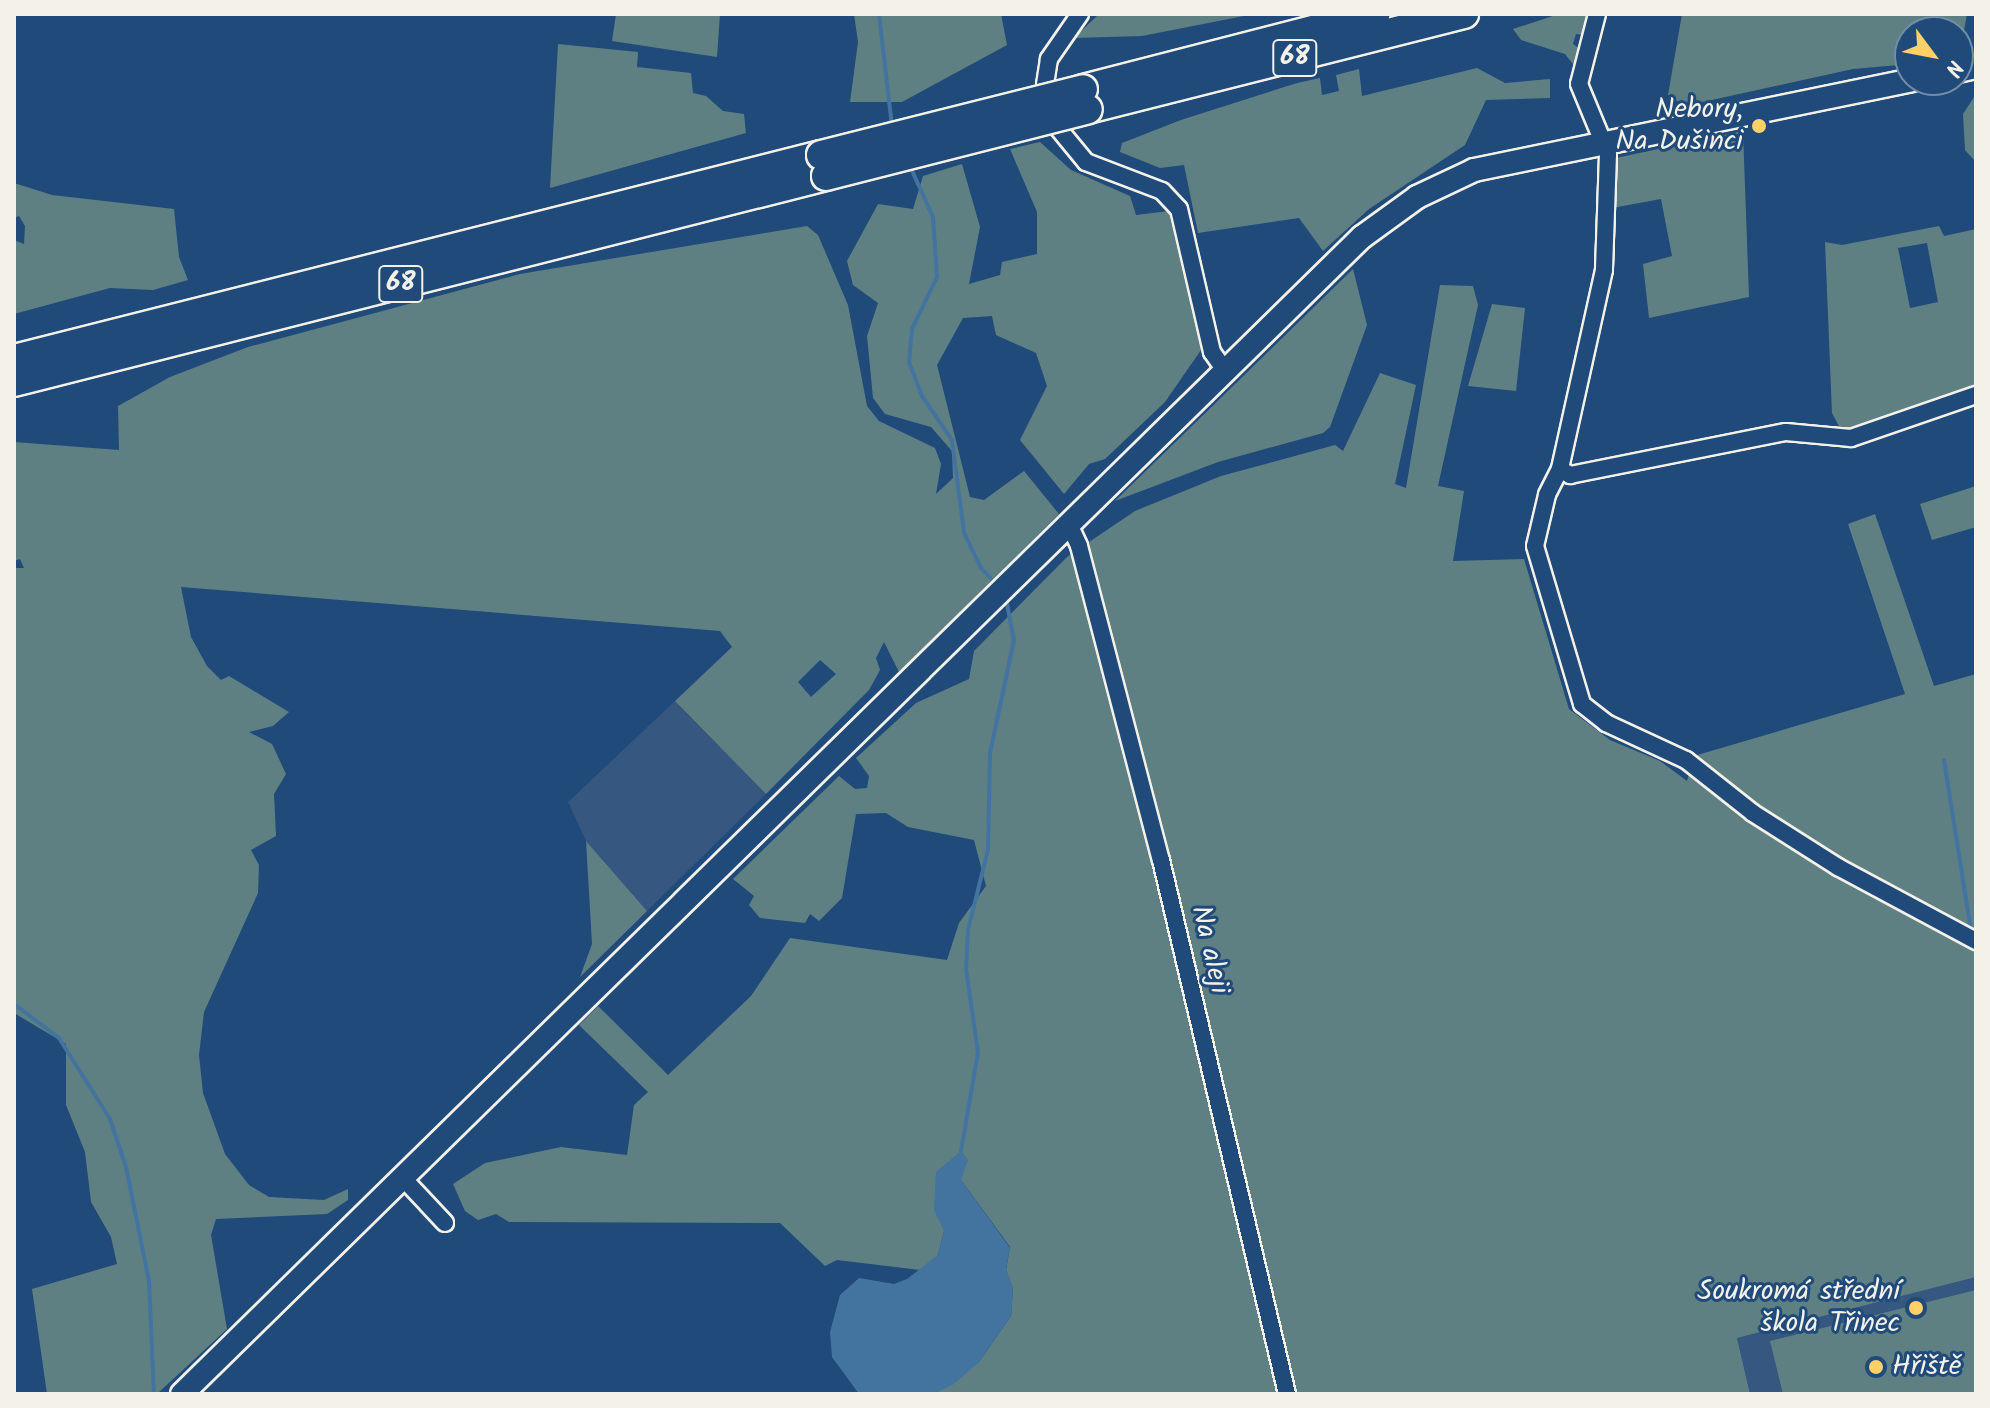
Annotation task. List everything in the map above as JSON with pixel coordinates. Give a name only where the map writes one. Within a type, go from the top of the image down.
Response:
[{"type":"highway","name":"68","points":[[1086,99],[1376,14]]},
{"type":"highway","name":"68","points":[[14,382],[1086,99],[1464,14]]},
{"type":"highway","name":"68","points":[[14,359],[823,166]]},
{"type":"main road","points":[[188,1388],[1362,237],[1417,197],[1474,170],[1894,84]]},
{"type":"street","points":[[1080,14],[1049,59],[1045,85],[1053,122],[1086,162],[1162,191],[1179,209],[1212,352],[1224,369]]},
{"type":"street","points":[[1597,14],[1579,84],[1606,143],[1604,270],[1560,469],[1547,495],[1535,546],[1582,704],[1606,723],[1686,760],[1753,813],[1838,867],[1976,941]]},
{"type":"street","points":[[1560,469],[1570,475],[1786,432],[1851,438],[1976,395]]},
{"type":"street","name":"Na aleji","points":[[1068,522],[1161,860],[1287,1394]]},
{"type":"street","points":[[402,1177],[445,1223]]},
{"type":"shaded area","points":[[675,701],[766,794],[647,911],[586,841],[568,802]]},
{"type":"shaded area","points":[[961,1151],[968,1160],[961,1180],[1010,1248],[1006,1269],[1013,1289],[1011,1316],[979,1362],[954,1384],[934,1394],[859,1394],[832,1357],[830,1332],[840,1295],[859,1278],[894,1284],[907,1279],[938,1255],[944,1231],[934,1210],[936,1172]]},
{"type":"shaded area","name":"Hřiště","points":[[1976,1277],[1976,1394],[1750,1394],[1737,1338]]},
{"type":"green space","points":[[616,14],[720,14],[717,57],[612,41]]},
{"type":"green space","points":[[854,14],[1001,14],[1007,45],[902,102],[850,102],[858,42]]},
{"type":"green space","points":[[1099,14],[1254,14],[1142,36],[1074,38]]},
{"type":"green space","points":[[1559,14],[1592,14],[1584,35],[1576,34],[1573,44],[1580,49],[1576,68],[1565,54],[1521,40],[1513,29]]},
{"type":"green space","points":[[1682,14],[1967,14],[1894,16],[1894,65],[1853,69],[1698,103],[1680,103],[1668,95]]},
{"type":"green space","points":[[558,44],[638,52],[637,67],[691,73],[693,93],[706,96],[723,111],[744,114],[746,133],[550,188]]},
{"type":"green space","points":[[1477,68],[1505,83],[1550,79],[1550,98],[1486,100],[1465,145],[1369,209],[1323,251],[1299,218],[1198,233],[1184,165],[1160,168],[1120,152],[1122,143],[1181,120],[1297,83],[1320,78],[1322,95],[1339,91],[1336,75],[1359,69],[1362,96]]},
{"type":"green space","points":[[1976,94],[1976,162],[1965,150],[1963,114]]},
{"type":"green space","points":[[1743,131],[1749,297],[1649,318],[1643,264],[1672,256],[1661,199],[1612,208],[1616,158]]},
{"type":"green space","points":[[1040,142],[1071,170],[1130,196],[1136,215],[1169,211],[1177,223],[1201,350],[1165,402],[1105,459],[1089,464],[1064,494],[1020,440],[1047,386],[1036,353],[996,335],[992,316],[963,318],[937,365],[970,497],[984,500],[1024,471],[1059,514],[899,672],[884,642],[876,658],[880,670],[869,690],[766,794],[675,701],[732,647],[720,631],[181,587],[191,637],[207,666],[221,680],[229,676],[289,712],[273,726],[249,732],[272,744],[286,774],[274,794],[276,836],[251,850],[259,865],[258,893],[204,1012],[199,1055],[203,1093],[225,1154],[249,1185],[269,1197],[324,1200],[348,1189],[348,1200],[327,1214],[216,1219],[211,1235],[227,1329],[157,1394],[47,1394],[32,1289],[117,1264],[111,1237],[91,1202],[85,1152],[66,1105],[66,1044],[14,1013],[14,568],[24,568],[20,559],[14,561],[14,442],[119,450],[118,406],[170,377],[248,347],[520,274],[807,226],[818,235],[848,305],[867,406],[879,421],[935,448],[941,464],[936,494],[953,478],[952,451],[931,427],[885,414],[873,398],[867,336],[878,303],[853,285],[847,261],[878,204],[913,209],[923,176],[962,164],[980,227],[969,284],[1000,275],[1002,262],[1037,254],[1037,212],[1010,149]],"holes":[[[820,660],[836,674],[811,697],[798,682]]]},
{"type":"green space","points":[[14,183],[52,195],[174,209],[179,257],[188,280],[153,290],[110,288],[14,314],[14,240],[24,244],[25,226],[19,216],[14,218]]},
{"type":"green space","points":[[1939,226],[1944,236],[1976,229],[1976,388],[1841,430],[1832,413],[1825,242],[1842,245]],"holes":[[[1927,243],[1938,302],[1910,308],[1898,248]]]},
{"type":"green space","points":[[1353,269],[1367,325],[1330,427],[1323,433],[1218,462],[1115,501]]},
{"type":"green space","points":[[1440,285],[1473,286],[1478,305],[1438,486],[1464,491],[1453,561],[1524,559],[1569,709],[1610,740],[1660,761],[1687,781],[1694,756],[1905,694],[1848,524],[1875,514],[1934,686],[1976,674],[1976,1277],[1737,1338],[1750,1394],[934,1394],[979,1362],[1011,1316],[1013,1289],[1006,1270],[1010,1247],[961,1180],[938,1255],[920,1270],[837,1260],[825,1266],[780,1223],[509,1222],[496,1214],[478,1220],[465,1211],[453,1184],[485,1163],[561,1147],[627,1155],[634,1105],[648,1092],[579,1025],[598,1006],[668,1075],[751,996],[790,938],[947,960],[959,923],[986,886],[974,840],[908,827],[886,813],[856,814],[842,898],[819,921],[810,914],[805,923],[760,918],[749,905],[754,896],[733,879],[839,776],[855,789],[867,788],[869,776],[856,758],[916,703],[969,679],[974,651],[1067,557],[1135,511],[1221,476],[1335,445],[1343,451],[1380,373],[1416,385],[1395,484],[1406,488]]},
{"type":"green space","points":[[1492,304],[1525,308],[1516,391],[1468,386]]},
{"type":"green space","points":[[1976,486],[1976,527],[1932,540],[1920,504]]},
{"type":"green space","points":[[586,841],[647,911],[580,977],[592,944]]},
{"type":"green space","name":"Hřiště","points":[[1976,1290],[1976,1394],[1783,1394],[1770,1341]]},
{"type":"waterway","points":[[879,14],[892,127]]},
{"type":"waterway","points":[[909,164],[933,217],[937,277],[912,329],[909,362],[922,396],[952,440],[964,533],[981,568],[997,585]]},
{"type":"waterway","points":[[961,1151],[978,1053],[966,969],[968,930],[988,850],[990,753],[1014,640],[1006,599]]},
{"type":"waterway","points":[[1944,760],[1971,931]]},
{"type":"waterway","points":[[14,1004],[59,1038],[110,1119],[126,1167],[149,1281],[154,1394]]},
{"type":"place","name":"Nebory, Na Dušinci","points":[[1759,126]]},
{"type":"place","name":"Soukromá střední škola Třinec","points":[[1916,1308]]},
{"type":"place","name":"Hřiště","points":[[1876,1367]]}]
